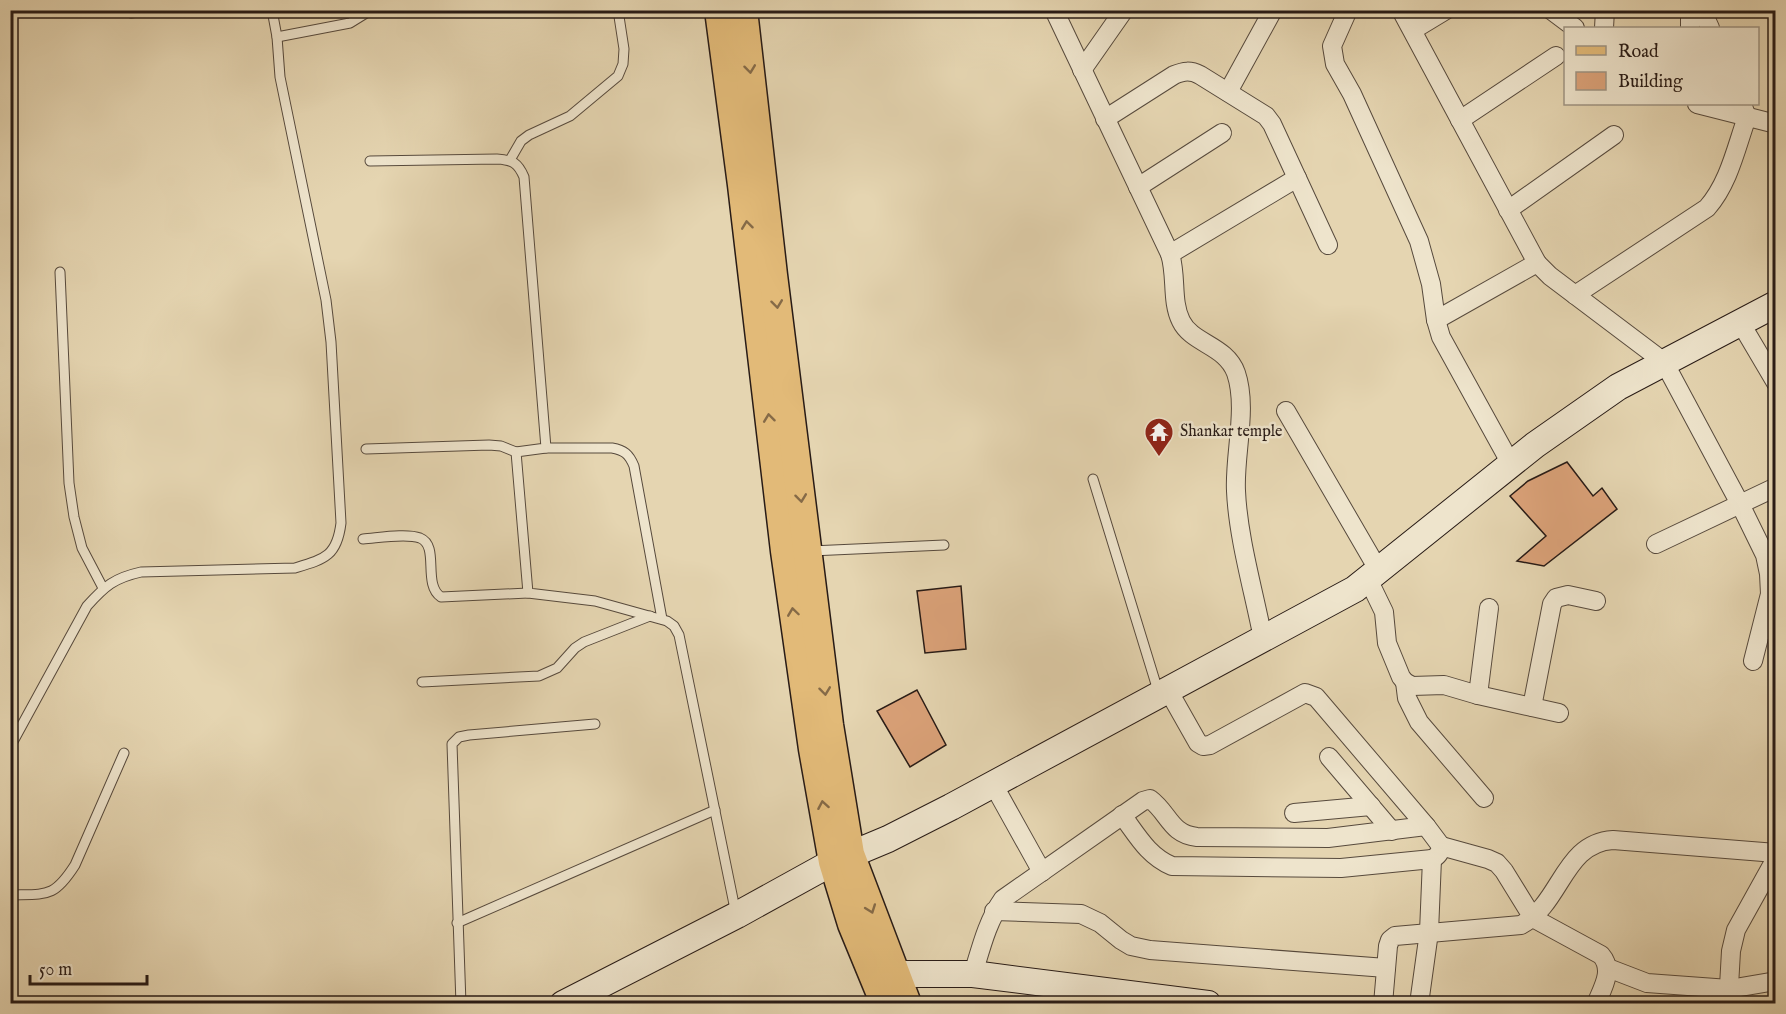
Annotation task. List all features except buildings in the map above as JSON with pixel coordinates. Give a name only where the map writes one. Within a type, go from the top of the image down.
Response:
[{"type":"main road","points":[[719,10],[785,551],[813,749],[842,858]]},
{"type":"main road","points":[[743,10],[829,725],[842,858],[852,924],[883,973],[907,1004]]},
{"type":"main road","points":[[883,973],[885,1004]]},
{"type":"street","points":[[1054,10],[1170,254],[1174,266],[1176,307],[1180,321],[1187,330],[1219,350],[1230,361],[1236,374],[1240,396],[1235,474],[1237,504],[1263,639]]},
{"type":"street","points":[[1082,70],[1124,10]]},
{"type":"street","points":[[1228,92],[1272,10]]},
{"type":"street","points":[[1348,10],[1332,46],[1335,64],[1352,94],[1419,241],[1431,284],[1441,337],[1511,464]]},
{"type":"street","points":[[1401,10],[1537,263],[1575,295],[1664,362],[1739,502],[1772,573],[1770,594],[1753,662]]},
{"type":"street","points":[[1413,30],[1446,10]]},
{"type":"street","points":[[1551,10],[1574,27]]},
{"type":"street","points":[[1604,27],[1605,10]]},
{"type":"street","points":[[1690,10],[1690,27]]},
{"type":"street","points":[[1702,10],[1710,27]]},
{"type":"street","points":[[1460,120],[1557,56]]},
{"type":"street","points":[[1105,119],[1174,75],[1183,71],[1192,71],[1200,75],[1266,116],[1272,124],[1328,245]]},
{"type":"street","points":[[1705,105],[1744,110],[1776,124]]},
{"type":"street","points":[[1575,295],[1707,208],[1716,198],[1725,181],[1744,110]]},
{"type":"street","points":[[1138,187],[1222,133]]},
{"type":"street","points":[[1508,210],[1614,135]]},
{"type":"street","points":[[1170,254],[1297,178]]},
{"type":"street","points":[[1436,320],[1537,263]]},
{"type":"street","points":[[562,1004],[842,858],[888,839],[1355,589],[1535,445],[1618,387],[1776,304]]},
{"type":"street","points":[[1740,322],[1776,382]]},
{"type":"street","points":[[1286,411],[1373,575],[1384,612],[1387,643],[1401,676],[1406,682],[1412,686],[1444,685],[1559,713]]},
{"type":"street","points":[[1656,543],[1739,502],[1776,487]]},
{"type":"street","points":[[1532,707],[1552,604],[1556,598],[1568,595],[1596,601]]},
{"type":"street","points":[[1478,695],[1489,608]]},
{"type":"street","points":[[1406,682],[1407,698],[1419,722],[1484,798]]},
{"type":"street","points":[[1163,692],[1198,743],[1203,746],[1210,745],[1305,693],[1311,694],[1426,826],[1436,853],[1429,932],[1419,1004]]},
{"type":"street","points":[[1329,757],[1392,831]]},
{"type":"street","points":[[993,784],[1042,872]]},
{"type":"street","points":[[974,974],[987,928],[994,911],[1003,900],[1143,801],[1150,799],[1157,804],[1178,831],[1186,836],[1197,837],[1299,840],[1426,826]]},
{"type":"street","points":[[1294,813],[1371,806]]},
{"type":"street","points":[[1122,815],[1150,853],[1160,861],[1172,866],[1331,868],[1436,853],[1497,863],[1533,918],[1601,955],[1607,962],[1606,978],[1596,1004]]},
{"type":"street","points":[[1383,1004],[1390,940],[1402,935],[1521,925],[1533,918],[1544,906],[1579,853],[1601,840],[1776,853]]},
{"type":"street","points":[[1728,996],[1731,951],[1736,930],[1776,858]]},
{"type":"street","points":[[994,911],[1081,914],[1100,922],[1131,946],[1150,950],[1386,968]]},
{"type":"street","points":[[1608,969],[1647,983],[1728,996],[1776,981]]},
{"type":"street","points":[[883,973],[974,974],[1208,1004]]},
{"type":"lane","points":[[131,13],[151,10]]},
{"type":"lane","points":[[10,747],[87,606],[103,588],[119,577],[141,572],[295,568],[315,562],[330,553],[338,542],[341,523],[331,342],[326,300],[280,77],[272,10]]},
{"type":"lane","points":[[277,37],[350,23],[371,10]]},
{"type":"lane","points":[[510,160],[521,141],[570,116],[618,76],[623,64],[624,49],[618,10]]},
{"type":"lane","points":[[810,10],[823,10]]},
{"type":"lane","points":[[370,161],[510,160],[519,165],[524,177],[546,448]]},
{"type":"lane","points":[[60,272],[69,483],[74,518],[82,548],[103,588]]},
{"type":"lane","points":[[366,449],[489,445],[501,446],[516,452],[546,448],[623,450],[630,456],[634,466],[662,619]]},
{"type":"lane","points":[[516,452],[528,593]]},
{"type":"lane","points":[[1093,478],[1163,692]]},
{"type":"lane","points":[[363,539],[409,536],[418,537],[424,541],[429,548],[433,588],[441,597],[528,593],[596,600],[662,619],[674,626],[679,635],[736,915]]},
{"type":"lane","points":[[808,551],[944,545]]},
{"type":"lane","points":[[422,682],[539,676],[557,668],[575,648],[584,642],[650,616]]},
{"type":"lane","points":[[461,1004],[452,744],[459,737],[469,735],[595,724]]},
{"type":"lane","points":[[10,896],[43,894],[57,889],[68,877],[124,753]]},
{"type":"lane","points":[[458,923],[715,810]]},
{"type":"place","name":"Shankar temple","points":[[1159,458]]}]
